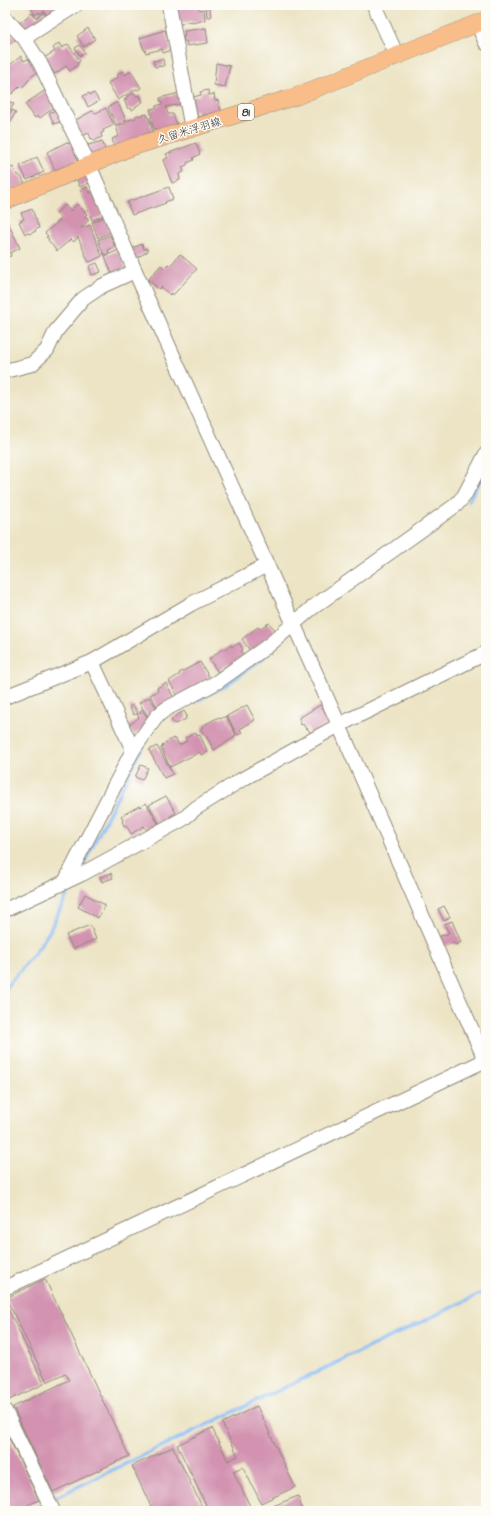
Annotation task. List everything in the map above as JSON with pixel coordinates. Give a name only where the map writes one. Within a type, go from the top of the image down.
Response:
[{"type":"main road","name":"久留米浮羽線","points":[[5,201],[128,148],[298,96],[481,21]]},
{"type":"street","points":[[24,38],[76,5]]},
{"type":"street","points":[[169,5],[192,129]]},
{"type":"street","points":[[374,5],[398,56]]},
{"type":"street","points":[[5,18],[24,38],[40,63],[89,165],[134,271],[339,725],[486,1061],[5,1288]]},
{"type":"street","points":[[481,21],[486,43]]},
{"type":"street","points":[[5,372],[32,364],[47,350],[56,331],[83,299],[102,286],[134,271]]},
{"type":"street","points":[[73,879],[133,750],[157,716],[166,709],[217,682],[269,645],[295,629],[312,608],[456,505],[464,496],[486,454]]},
{"type":"street","points":[[5,697],[92,662],[191,604],[267,565]]},
{"type":"street","points":[[5,910],[73,879],[183,819],[196,808],[241,780],[339,725],[486,653]]},
{"type":"street","points":[[92,662],[133,750]]},
{"type":"street","points":[[5,1411],[50,1505]]},
{"type":"building","points":[[30,5],[54,5],[59,12],[50,19],[44,11],[35,15]]},
{"type":"building","points":[[171,5],[198,5],[199,10],[204,9],[205,20],[192,23],[192,21],[174,26]]},
{"type":"building","points":[[206,7],[210,7],[211,17],[207,17]]},
{"type":"building","points":[[32,13],[36,18],[44,13],[48,20],[26,32],[19,23]]},
{"type":"building","points":[[88,28],[95,39],[84,47],[77,36]]},
{"type":"building","points":[[206,28],[208,43],[187,46],[183,36],[185,36],[184,31]]},
{"type":"building","points":[[8,30],[16,39],[5,48],[5,33]]},
{"type":"building","points":[[165,30],[171,50],[163,53],[162,49],[146,53],[140,38]]},
{"type":"building","points":[[59,43],[62,48],[68,44],[80,61],[77,63],[78,65],[70,71],[66,66],[55,74],[44,58],[55,51],[53,48]]},
{"type":"building","points":[[80,45],[85,53],[80,56],[75,48]]},
{"type":"building","points":[[21,56],[24,61],[30,58],[38,72],[32,76],[22,88],[20,86],[12,94],[5,87],[5,69]]},
{"type":"building","points":[[163,59],[164,66],[155,67],[153,61]]},
{"type":"building","points":[[216,63],[230,66],[225,87],[214,85]]},
{"type":"building","points":[[123,71],[125,75],[131,71],[141,88],[138,90],[136,89],[118,100],[108,83],[118,77],[117,75]]},
{"type":"building","points":[[47,89],[56,106],[40,118],[38,116],[35,118],[25,104]]},
{"type":"building","points":[[208,90],[209,95],[214,94],[215,101],[218,100],[221,111],[198,117],[196,110],[193,110],[189,98],[201,95],[200,92]]},
{"type":"building","points":[[89,93],[90,95],[94,93],[99,101],[88,107],[83,96]]},
{"type":"building","points":[[134,93],[137,96],[140,95],[143,102],[132,110],[131,108],[128,109],[124,100],[127,99],[126,97]]},
{"type":"building","points":[[179,93],[182,104],[166,107],[168,114],[173,114],[177,125],[157,134],[150,118],[152,117],[150,109],[156,108],[156,106],[162,104],[160,98]]},
{"type":"building","points":[[5,95],[9,97],[7,100],[14,104],[8,113],[5,111]]},
{"type":"building","points":[[118,103],[126,120],[116,125],[108,107]]},
{"type":"building","points":[[106,108],[114,125],[103,130],[104,132],[101,133],[102,137],[94,141],[92,138],[91,139],[89,133],[82,136],[74,121],[92,111],[96,113]]},
{"type":"building","points":[[57,109],[62,121],[54,124],[49,113]]},
{"type":"building","points":[[12,110],[16,112],[7,128],[5,127],[5,113],[9,115]]},
{"type":"building","points":[[147,114],[154,135],[115,148],[112,139],[119,136],[116,126],[126,123],[125,121],[136,118],[135,116]]},
{"type":"building","points":[[102,141],[106,151],[91,156],[88,145]]},
{"type":"building","points":[[67,142],[68,144],[72,142],[79,160],[76,161],[77,163],[55,170],[47,152]]},
{"type":"building","points":[[196,143],[200,154],[193,158],[194,160],[182,167],[184,172],[179,174],[180,180],[172,183],[163,160],[168,158],[166,154]]},
{"type":"building","points":[[37,157],[44,172],[27,180],[20,166]]},
{"type":"building","points":[[13,167],[22,178],[25,185],[5,192],[5,171]]},
{"type":"building","points":[[88,174],[91,182],[80,187],[76,178]]},
{"type":"building","points":[[87,187],[89,193],[94,191],[103,216],[92,220],[80,190]]},
{"type":"building","points":[[169,187],[173,199],[132,215],[127,202]]},
{"type":"building","points":[[77,204],[87,214],[85,216],[89,220],[81,228],[90,225],[102,256],[90,262],[88,261],[78,237],[74,242],[71,239],[57,251],[46,237],[48,236],[45,233],[61,219],[56,213],[65,205],[70,211]]},
{"type":"building","points":[[32,209],[39,228],[29,234],[25,234],[19,222],[24,219],[21,213]]},
{"type":"building","points":[[105,217],[111,232],[98,238],[92,222]]},
{"type":"building","points":[[8,223],[20,248],[10,253],[11,256],[8,257],[5,250],[5,224]]},
{"type":"building","points":[[110,235],[115,247],[108,250],[109,253],[104,255],[98,240]]},
{"type":"building","points":[[142,244],[144,249],[146,248],[148,251],[134,260],[130,249]]},
{"type":"building","points":[[119,250],[126,268],[112,274],[105,256]]},
{"type":"building","points":[[180,254],[197,269],[173,295],[172,293],[170,295],[161,287],[159,289],[148,280],[161,265],[164,268],[168,264],[170,266]]},
{"type":"building","points":[[97,263],[101,272],[92,275],[89,266]]},
{"type":"building","points":[[269,623],[276,631],[261,646],[250,651],[242,639],[258,627],[259,629]]},
{"type":"building","points":[[239,643],[243,650],[241,651],[244,656],[231,666],[229,664],[218,672],[209,659],[222,649],[223,650],[231,645],[232,647]]},
{"type":"building","points":[[200,662],[211,680],[178,697],[169,681],[180,674],[179,673]]},
{"type":"building","points":[[166,683],[174,698],[158,708],[150,695],[158,691],[157,688]]},
{"type":"building","points":[[149,697],[158,710],[148,716],[139,703]]},
{"type":"building","points":[[133,705],[138,713],[134,715],[129,707]]},
{"type":"building","points":[[247,705],[255,720],[240,729],[242,733],[237,735],[227,716]]},
{"type":"building","points":[[320,705],[325,711],[324,712],[326,712],[331,722],[311,733],[303,724],[301,725],[299,718]]},
{"type":"building","points":[[142,710],[149,720],[143,729],[134,735],[128,726],[139,717],[137,715],[141,713],[140,712]]},
{"type":"building","points":[[184,711],[187,716],[185,717],[186,719],[174,724],[171,719]]},
{"type":"building","points":[[226,716],[236,735],[214,750],[201,729],[203,727],[202,726],[219,717],[220,719]]},
{"type":"building","points":[[196,733],[197,736],[200,735],[208,752],[201,755],[200,752],[170,767],[161,748],[163,746],[162,745],[173,738],[176,739],[179,745],[187,741],[185,738]]},
{"type":"building","points":[[157,746],[173,774],[164,778],[149,750]]},
{"type":"building","points":[[141,765],[148,768],[142,780],[135,777]]},
{"type":"building","points":[[166,796],[176,813],[170,816],[171,819],[160,825],[149,805]]},
{"type":"building","points":[[146,803],[159,825],[148,832],[144,826],[131,834],[126,825],[124,826],[121,816]]},
{"type":"building","points":[[111,873],[113,878],[102,882],[100,877]]},
{"type":"building","points":[[85,894],[105,905],[98,918],[78,907]]},
{"type":"building","points":[[444,906],[450,917],[444,921],[438,909]]},
{"type":"building","points":[[452,921],[461,942],[456,945],[453,943],[442,947],[438,937],[449,933],[444,924]]},
{"type":"building","points":[[90,925],[96,939],[73,949],[66,935]]},
{"type":"building","points":[[45,1279],[129,1456],[53,1492],[13,1407],[69,1380],[65,1373],[47,1382],[6,1298]]},
{"type":"building","points":[[5,1302],[44,1384],[9,1400],[5,1392]]},
{"type":"building","points":[[257,1406],[295,1487],[261,1503],[243,1467],[233,1471],[251,1508],[244,1511],[209,1511],[177,1445],[212,1428],[228,1461],[238,1456],[222,1423]]},
{"type":"building","points":[[5,1430],[39,1500],[15,1511],[5,1511]]},
{"type":"building","points":[[173,1447],[204,1511],[153,1511],[132,1466]]},
{"type":"building","points":[[298,1496],[302,1509],[297,1511],[270,1511],[268,1508]]},
{"type":"waterway","points":[[468,501],[486,471]]},
{"type":"waterway","points":[[198,700],[226,685],[264,657]]},
{"type":"waterway","points":[[81,869],[142,748]]},
{"type":"waterway","points":[[5,989],[37,950],[49,932],[73,883]]},
{"type":"waterway","points":[[50,1500],[486,1291]]},
{"type":"waterway","points":[[28,1511],[45,1503]]}]
